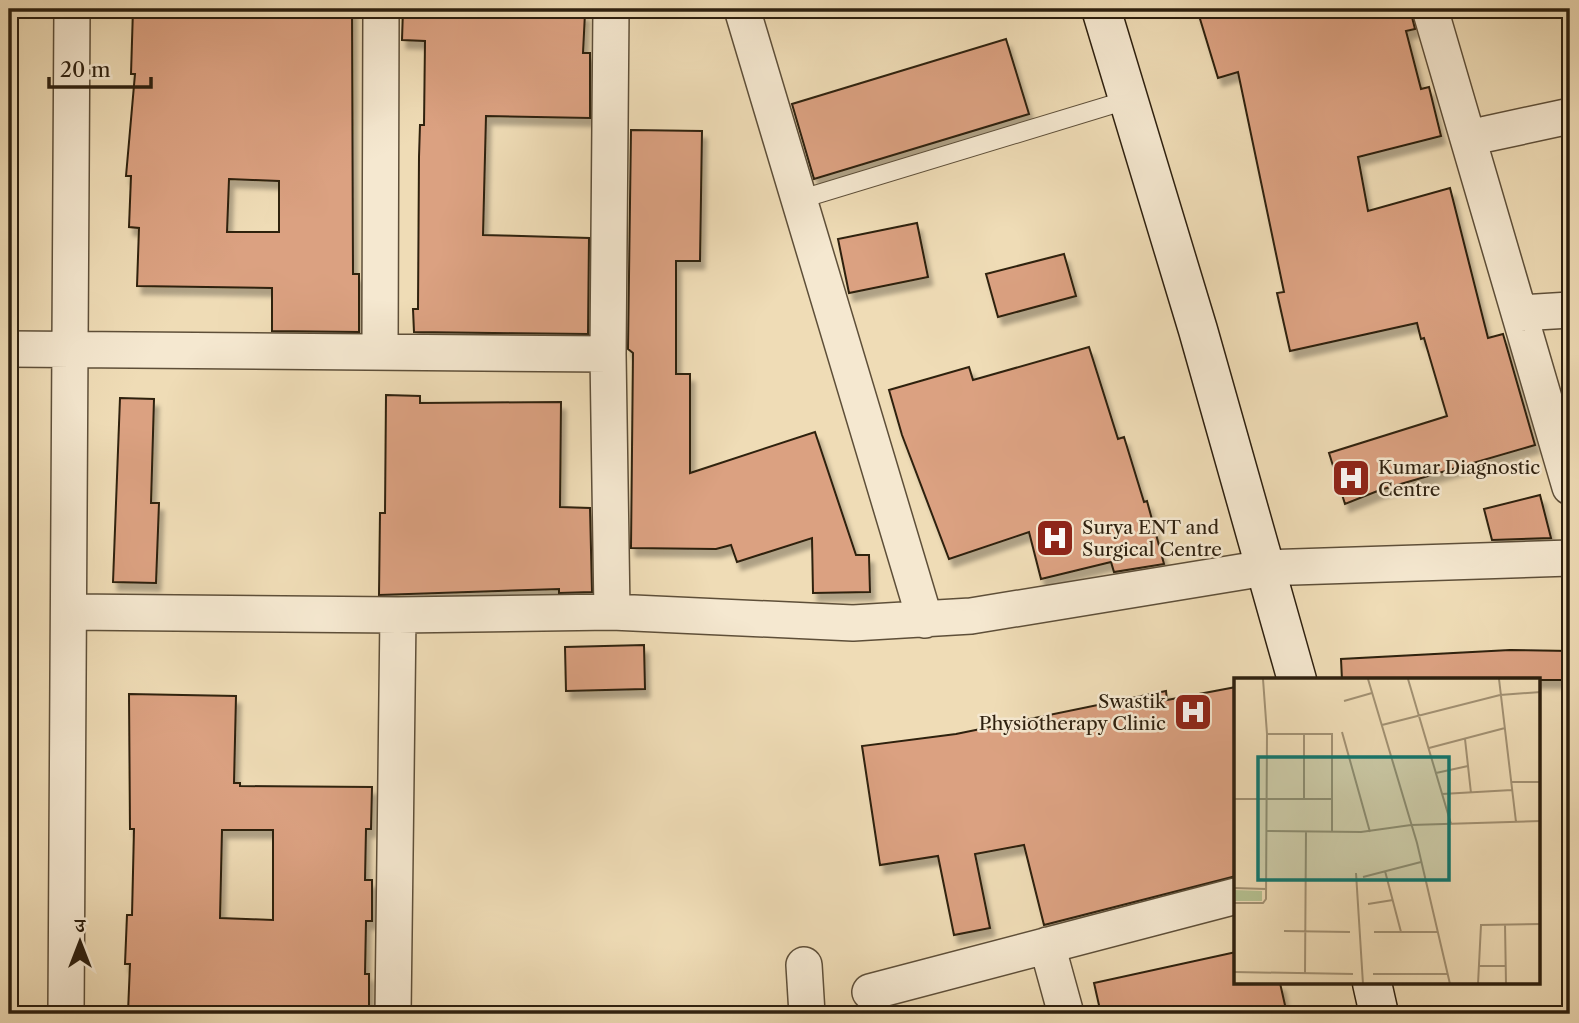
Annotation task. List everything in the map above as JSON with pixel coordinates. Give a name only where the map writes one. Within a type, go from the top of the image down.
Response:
[{"type":"street","points":[[66,1014],[71,612],[72,9]]},
{"type":"street","points":[[380,352],[381,9]]},
{"type":"street","points":[[611,9],[608,354],[612,612]]},
{"type":"street","points":[[742,9],[925,620]]},
{"type":"street","points":[[1101,9],[1198,330],[1296,678]]},
{"type":"street","points":[[1430,9],[1570,487]]},
{"type":"street","points":[[1468,138],[1570,116]]},
{"type":"street","points":[[1520,313],[1570,310]]},
{"type":"street","points":[[9,349],[608,354]]},
{"type":"street","points":[[71,612],[398,615],[612,612],[853,623],[971,616],[1265,568],[1570,558]]},
{"type":"street","points":[[393,1014],[398,615]]},
{"type":"street","points":[[870,992],[1234,897]]},
{"type":"street","points":[[1047,945],[1066,1014]]},
{"type":"street","points":[[804,965],[807,1014]]},
{"type":"street","points":[[1371,984],[1380,1014]]},
{"type":"lane","points":[[799,200],[1127,100]]},
{"type":"building","points":[[133,9],[352,9],[353,274],[359,274],[359,332],[272,331],[272,288],[137,286],[139,228],[129,227],[131,176],[126,176],[135,74],[131,74]],"holes":[[[229,179],[279,181],[279,232],[227,232]]]},
{"type":"building","points":[[403,9],[585,13],[583,53],[590,53],[590,118],[486,116],[483,235],[589,238],[588,334],[414,332],[413,309],[418,309],[419,157],[420,125],[424,125],[425,41],[402,40]]},
{"type":"building","points":[[1197,9],[1410,9],[1415,29],[1406,31],[1421,89],[1429,87],[1441,136],[1358,157],[1368,211],[1450,188],[1488,338],[1503,334],[1535,445],[1380,490],[1345,504],[1329,453],[1447,416],[1424,338],[1421,339],[1417,323],[1290,351],[1277,293],[1284,292],[1238,72],[1218,78]]},
{"type":"building","points":[[1006,39],[1029,114],[814,179],[792,104]]},
{"type":"building","points":[[631,130],[702,131],[700,261],[676,261],[676,374],[690,374],[690,473],[815,432],[856,555],[869,555],[870,592],[813,593],[812,538],[737,562],[731,545],[716,549],[631,548],[633,353],[628,349]]},
{"type":"building","points":[[917,223],[928,277],[849,293],[838,239]]},
{"type":"building","points":[[1064,254],[1076,296],[998,317],[986,274]]},
{"type":"building","points":[[1089,347],[1118,439],[1124,437],[1144,502],[1147,501],[1164,564],[1114,572],[1111,562],[1041,579],[1029,532],[949,559],[902,435],[889,390],[969,367],[973,380]]},
{"type":"building","points":[[386,395],[420,396],[420,403],[561,402],[560,507],[590,508],[592,592],[559,593],[559,589],[379,595],[380,513],[385,513]]},
{"type":"building","points":[[120,398],[154,399],[151,503],[159,503],[156,583],[113,582]]},
{"type":"building","points":[[1540,495],[1551,538],[1492,540],[1484,509]]},
{"type":"building","points":[[644,645],[645,689],[566,691],[565,647]]},
{"type":"building","points":[[1510,650],[1570,651],[1570,680],[1342,678],[1341,659]]},
{"type":"building","points":[[1234,687],[1234,877],[1044,925],[1024,845],[975,854],[990,928],[954,935],[938,856],[880,865],[862,746],[956,734],[1166,691],[1167,700]]},
{"type":"building","points":[[129,694],[236,696],[234,783],[240,783],[240,786],[372,787],[371,829],[366,829],[365,880],[372,880],[372,921],[366,921],[365,974],[369,974],[369,1006],[361,1006],[361,1014],[128,1012],[130,964],[125,964],[127,915],[132,915],[134,829],[130,829]],"holes":[[[222,830],[273,830],[273,920],[220,918]]]},
{"type":"building","points":[[1234,952],[1234,984],[1280,984],[1287,1014],[1101,1014],[1094,983]]},
{"type":"place","name":"Kumar Diagnostic Centre","points":[[1351,478]]},
{"type":"place","name":"Surya ENT and Surgical Centre","points":[[1055,538]]},
{"type":"place","name":"Swastik Physiotherapy Clinic","points":[[1193,712]]}]
